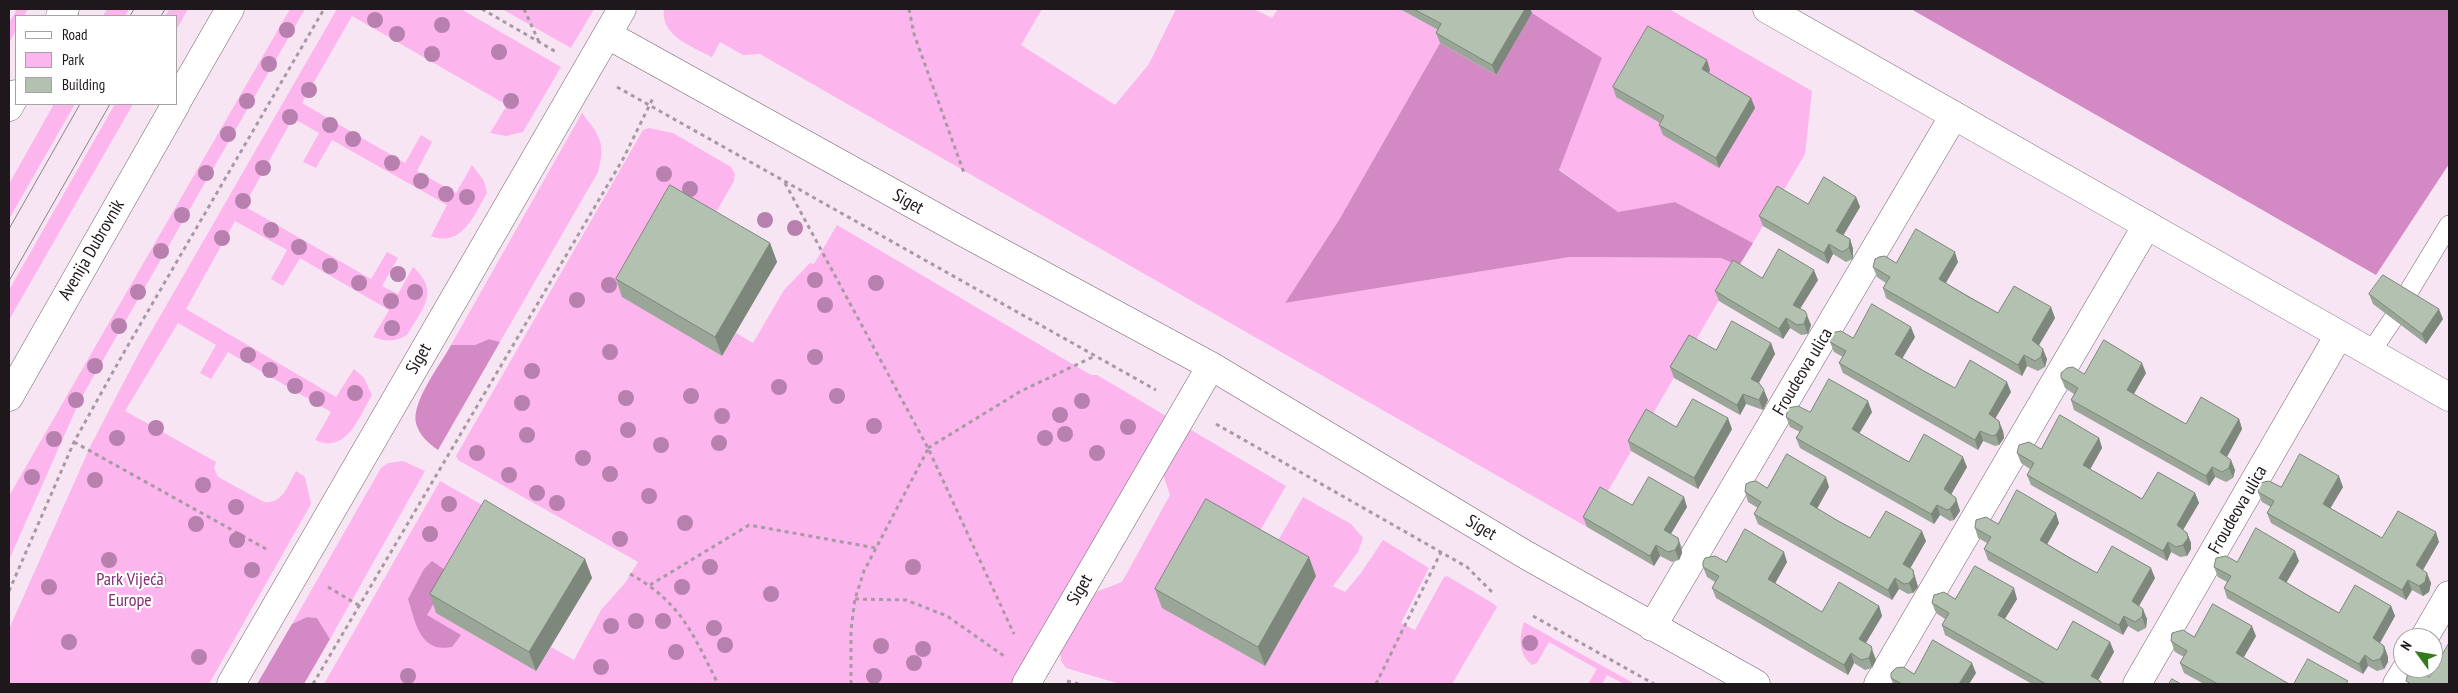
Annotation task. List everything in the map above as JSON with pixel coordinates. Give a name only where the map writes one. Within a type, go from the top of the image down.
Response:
[{"type":"street","name":"Avenija Dubrovnik","points":[[178,100],[230,9]]},
{"type":"street","name":"Siget","points":[[232,684],[622,9]]},
{"type":"street","points":[[1767,9],[1953,117],[2449,397]]},
{"type":"street","name":"Siget","points":[[608,35],[937,218],[1211,366],[1526,555],[1756,684]]},
{"type":"street","points":[[9,107],[15,96]]},
{"type":"street","name":"Avenija Dubrovnik","points":[[9,397],[175,105]]},
{"type":"street","name":"Froudeova ulica","points":[[1652,627],[1953,117]]},
{"type":"street","points":[[1878,684],[2147,225]]},
{"type":"street","name":"Froudeova ulica","points":[[2137,684],[2339,335]]},
{"type":"street","name":"Siget","points":[[1026,674],[1211,366]]},
{"type":"street","points":[[2430,628],[2449,595]]},
{"type":"lane","points":[[2406,296],[2449,225]]},
{"type":"lane","points":[[2370,352],[2393,319]]},
{"type":"path","points":[[9,591],[74,442],[123,354],[324,9]]},
{"type":"path","points":[[482,9],[649,106],[1442,552],[1467,567],[1492,592]]},
{"type":"path","points":[[524,9],[540,42]]},
{"type":"path","points":[[909,9],[914,34],[964,173]]},
{"type":"path","points":[[313,684],[624,159],[657,89]]},
{"type":"path","points":[[785,182],[928,448],[1016,637],[1026,674]]},
{"type":"path","points":[[851,684],[851,630],[855,599],[864,571],[928,448],[1021,391],[1095,356]]},
{"type":"path","points":[[74,442],[276,555]]},
{"type":"path","points":[[650,585],[749,524],[876,548]]},
{"type":"path","points":[[1376,684],[1442,552]]},
{"type":"path","points":[[630,574],[650,585],[676,609],[690,627],[718,684]]},
{"type":"path","points":[[327,586],[360,606]]},
{"type":"path","points":[[855,599],[906,600],[939,613],[1026,674],[1079,684]]},
{"type":"path","points":[[1533,616],[1654,684]]},
{"type":"green space","points":[[17,9],[28,9],[25,15],[15,15],[15,32],[9,43],[9,23]]},
{"type":"green space","points":[[107,9],[129,9],[126,15],[104,15]]},
{"type":"green space","points":[[170,9],[188,9],[178,26],[178,15],[166,15]]},
{"type":"green space","points":[[290,9],[305,9],[80,400],[9,560],[9,496]]},
{"type":"green space","name":"Park Vijeća Europe","points":[[337,9],[461,9],[561,67],[523,132],[506,136],[490,133],[507,105],[352,16],[302,103],[405,163],[421,135],[432,142],[417,171],[456,193],[472,165],[484,181],[487,193],[472,219],[459,233],[451,237],[442,238],[431,236],[447,205],[332,140],[316,168],[303,162],[319,133],[293,118],[244,206],[371,279],[387,252],[398,258],[382,286],[398,294],[413,267],[426,285],[426,301],[423,309],[407,335],[390,341],[373,337],[389,310],[300,258],[283,286],[271,279],[287,250],[235,221],[186,309],[336,397],[354,369],[364,378],[372,395],[356,423],[343,438],[335,442],[326,443],[315,440],[331,412],[228,352],[211,379],[200,373],[216,345],[178,323],[125,411],[216,462],[214,468],[218,477],[264,502],[271,502],[280,497],[296,471],[305,477],[311,504],[209,684],[9,684],[9,629],[91,445],[140,351]]},
{"type":"green space","points":[[502,9],[594,9],[571,48]]},
{"type":"green space","points":[[664,9],[1042,9],[1021,45],[1115,105],[1149,64],[1176,9],[1254,9],[1272,18],[1278,9],[1400,9],[1445,34],[1339,220],[1285,303],[1570,257],[1721,258],[1739,266],[1587,527],[760,54],[743,55],[720,42],[712,57],[687,45],[672,33],[667,26],[664,18]]},
{"type":"green space","points":[[1524,9],[1669,9],[1812,91],[1805,154],[1753,243],[1675,202],[1618,213],[1559,169],[1602,58]]},
{"type":"green space","points":[[53,105],[74,105],[9,219],[9,184]]},
{"type":"green space","points":[[114,105],[132,105],[9,320],[9,290]]},
{"type":"green space","points":[[582,113],[600,140],[601,154],[598,172],[500,342],[489,339],[475,345],[451,345]]},
{"type":"green space","points":[[649,128],[673,133],[731,167],[735,174],[734,181],[710,223],[623,297],[722,356],[736,333],[753,343],[784,290],[810,263],[814,264],[837,225],[1091,375],[1097,375],[1166,416],[1012,684],[324,684],[440,481],[528,531],[437,613],[536,671],[551,647],[574,660],[601,610],[625,583],[638,562],[458,460],[456,456],[643,130]]},
{"type":"green space","points":[[1186,427],[1286,486],[1254,541],[1163,608],[1265,666],[1303,599],[1272,551],[1303,497],[1351,524],[1363,538],[1358,552],[1333,586],[1345,592],[1361,573],[1383,540],[1429,568],[1401,623],[1415,630],[1444,577],[1447,576],[1497,607],[1452,684],[1120,684],[1066,668],[1061,661],[1060,651],[1093,593],[1122,582],[1170,495],[1161,468]]},
{"type":"green space","points":[[403,461],[425,471],[330,639],[317,618],[307,617],[292,624],[381,468],[388,463]]},
{"type":"green space","points":[[1524,622],[1635,684],[1624,684],[1607,675],[1602,684],[1588,684],[1597,669],[1549,642],[1537,663],[1532,665],[1527,661],[1522,651],[1521,634]]},
{"type":"shaded area","points":[[1911,9],[2449,9],[2449,164],[2376,275]]},
{"type":"shaded area","points":[[1532,13],[1602,58],[1559,170],[1618,212],[1675,202],[1753,243],[1739,266],[1721,258],[1570,257],[1285,303],[1339,220],[1440,43],[1496,75]]},
{"type":"shaded area","points":[[489,339],[500,342],[438,450],[424,438],[416,423],[416,414],[422,394],[451,345],[475,345]]},
{"type":"shaded area","points":[[432,561],[451,574],[427,615],[461,635],[452,647],[441,648],[433,646],[426,641],[417,627],[408,599],[424,569]]},
{"type":"shaded area","points":[[307,617],[317,618],[330,639],[304,684],[257,684],[292,624]]},
{"type":"building","points":[[1414,9],[1525,9],[1492,65],[1436,33],[1441,24]]},
{"type":"building","points":[[1648,26],[1707,60],[1702,69],[1751,98],[1716,158],[1659,125],[1664,116],[1613,87]]},
{"type":"building","points":[[1824,177],[1856,197],[1836,231],[1850,239],[1849,248],[1842,252],[1829,244],[1824,253],[1759,216],[1777,186],[1808,204]]},
{"type":"building","points":[[670,185],[770,243],[715,337],[616,279]]},
{"type":"building","points":[[1916,229],[1955,252],[1939,279],[1967,296],[1998,313],[2014,286],[2051,307],[2032,340],[2043,349],[2041,357],[2035,361],[2024,355],[2018,365],[1883,288],[1890,277],[1873,267],[1875,259],[1885,256],[1896,263]]},
{"type":"building","points":[[1779,249],[1814,270],[1793,305],[1805,311],[1807,315],[1804,324],[1797,325],[1786,318],[1779,329],[1715,291],[1733,260],[1762,278]]},
{"type":"building","points":[[2383,275],[2439,309],[2422,334],[2369,294]]},
{"type":"building","points":[[1872,304],[1911,327],[1895,354],[1924,371],[1955,388],[1970,360],[2007,382],[1989,414],[1999,421],[2000,428],[1996,435],[1992,436],[1980,431],[1975,440],[1839,363],[1846,351],[1830,342],[1831,333],[1841,331],[1853,338]]},
{"type":"building","points":[[1732,321],[1771,343],[1751,379],[1759,383],[1764,390],[1759,400],[1743,394],[1737,405],[1670,367],[1689,335],[1716,350]]},
{"type":"building","points":[[2104,340],[2142,363],[2127,390],[2156,407],[2186,424],[2201,397],[2239,419],[2220,452],[2231,460],[2229,468],[2222,472],[2212,467],[2206,476],[2071,400],[2078,388],[2061,378],[2061,373],[2067,368],[2073,367],[2084,374]]},
{"type":"building","points":[[1829,379],[1868,401],[1852,429],[1881,446],[1909,462],[1924,434],[1963,457],[1944,489],[1956,498],[1950,509],[1947,510],[1937,505],[1931,514],[1796,438],[1803,427],[1786,417],[1788,408],[1798,406],[1810,412]]},
{"type":"building","points":[[1693,399],[1728,418],[1694,478],[1628,441],[1646,409],[1676,427]]},
{"type":"building","points":[[2060,415],[2099,438],[2083,465],[2142,499],[2158,472],[2195,493],[2177,525],[2187,533],[2188,538],[2183,545],[2176,547],[2168,542],[2163,551],[2027,475],[2034,463],[2017,453],[2019,445],[2029,442],[2041,449]]},
{"type":"building","points":[[1787,454],[1826,477],[1810,504],[1838,521],[1870,538],[1886,511],[1922,531],[1903,564],[1913,570],[1914,577],[1909,583],[1904,584],[1895,578],[1888,590],[1754,514],[1761,502],[1745,492],[1746,484],[1756,481],[1767,488]]},
{"type":"building","points":[[2300,454],[2339,476],[2323,504],[2382,538],[2398,511],[2436,532],[2416,565],[2427,573],[2425,582],[2419,586],[2408,580],[2402,590],[2267,513],[2274,501],[2258,492],[2259,483],[2269,481],[2281,487]]},
{"type":"building","points":[[1649,477],[1684,497],[1664,530],[1678,538],[1679,543],[1675,550],[1668,552],[1656,545],[1650,556],[1583,517],[1600,487],[1632,505]]},
{"type":"building","points":[[2017,490],[2056,513],[2040,540],[2068,557],[2097,573],[2112,546],[2151,568],[2132,601],[2143,609],[2142,617],[2135,622],[2124,616],[2119,625],[1984,549],[1991,537],[1975,528],[1976,520],[1986,517],[1998,524]]},
{"type":"building","points":[[1206,499],[1309,557],[1258,647],[1155,589]]},
{"type":"building","points":[[485,500],[585,559],[529,652],[430,594]]},
{"type":"building","points":[[2256,528],[2295,551],[2279,578],[2309,596],[2339,613],[2355,585],[2391,606],[2373,638],[2384,646],[2384,652],[2380,659],[2373,661],[2365,655],[2359,664],[2224,588],[2231,576],[2214,567],[2216,558],[2226,556],[2237,562]]},
{"type":"building","points":[[1745,529],[1784,552],[1768,579],[1822,612],[1839,582],[1879,606],[1859,639],[1871,646],[1869,658],[1861,660],[1851,653],[1844,665],[1712,588],[1719,576],[1703,567],[1705,558],[1715,556],[1726,562]]},
{"type":"building","points":[[1975,566],[2014,588],[1998,615],[2057,650],[2073,621],[2110,642],[2091,676],[2102,684],[2046,684],[1942,625],[1949,613],[1932,603],[1934,595],[1944,592],[1955,599]]},
{"type":"building","points":[[2213,604],[2252,626],[2236,653],[2289,684],[2218,684],[2180,663],[2187,651],[2171,641],[2172,633],[2183,630],[2194,637]]},
{"type":"building","points":[[1933,640],[1972,663],[1959,684],[1902,684],[1891,678],[1891,673],[1896,668],[1903,667],[1914,674]]},
{"type":"building","points":[[2449,643],[2449,684],[2411,684],[2406,681],[2407,678],[2443,678],[2443,653]]},
{"type":"building","points":[[2308,659],[2348,681],[2346,684],[2294,684]]},
{"type":"building","points":[[2172,679],[2181,684],[2169,684]]},
{"type":"tram line","points":[[131,15],[134,9]]},
{"type":"tram line","points":[[162,15],[165,9]]},
{"type":"tram line","points":[[9,229],[79,105]]},
{"type":"tram line","points":[[9,281],[109,105]]}]
